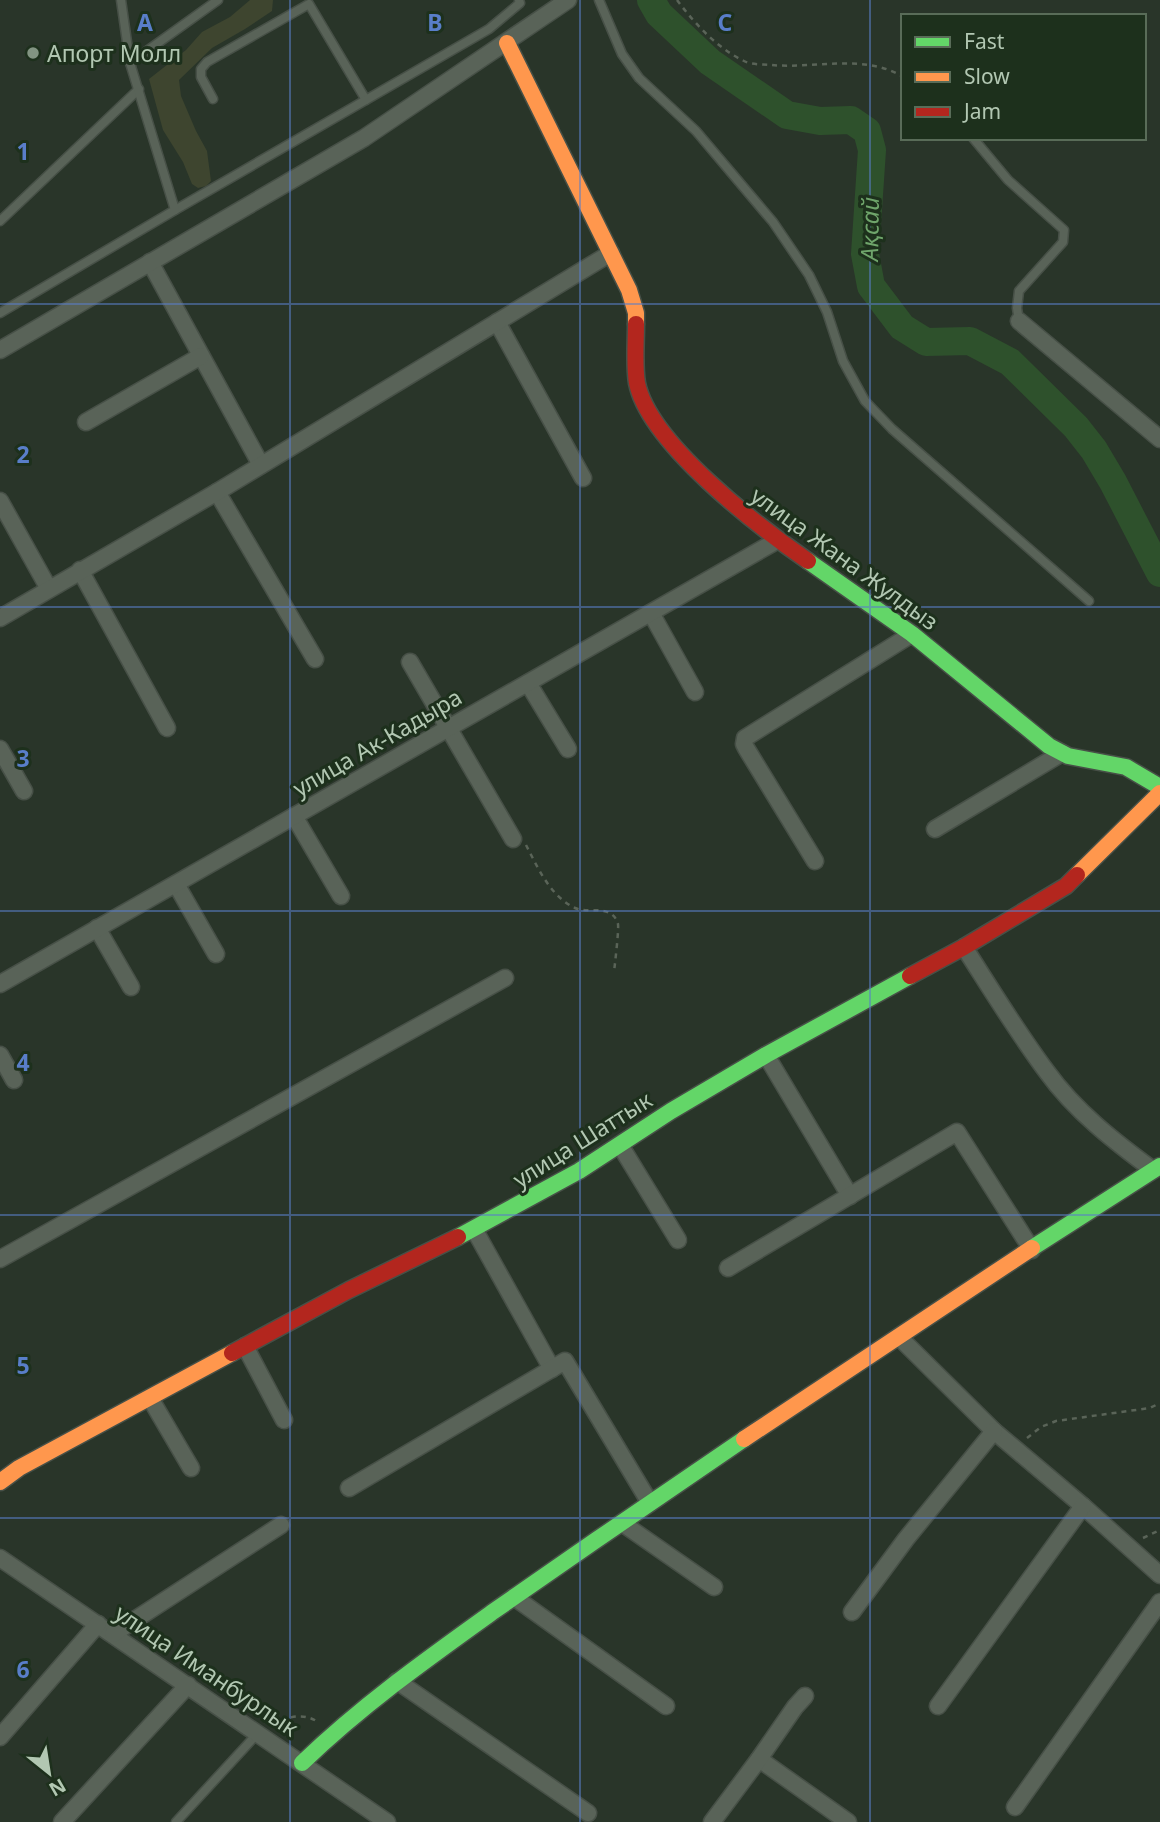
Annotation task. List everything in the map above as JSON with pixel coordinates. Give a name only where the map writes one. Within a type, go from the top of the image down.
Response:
[{"type":"street","points":[[0,350],[364,138],[568,0]]},
{"type":"street","name":"улица Жана Жулдыз","points":[[507,43],[629,290],[636,313],[637,382],[643,401],[655,423],[691,464],[740,510],[778,540],[912,634],[1049,746],[1085,760],[1126,767],[1160,788]]},
{"type":"street","points":[[0,618],[217,492],[611,253]]},
{"type":"street","points":[[150,262],[261,465]]},
{"type":"street","points":[[1019,321],[1160,439]]},
{"type":"street","points":[[497,322],[583,478]]},
{"type":"street","points":[[86,422],[201,356]]},
{"type":"street","points":[[217,492],[315,659]]},
{"type":"street","points":[[0,501],[49,589]]},
{"type":"street","name":"улица Ак-Кадыра","points":[[0,984],[778,540]]},
{"type":"street","points":[[80,570],[167,728]]},
{"type":"street","points":[[651,612],[695,692]]},
{"type":"street","points":[[815,861],[746,748],[745,738],[912,634]]},
{"type":"street","points":[[410,662],[513,839]]},
{"type":"street","points":[[528,682],[568,749]]},
{"type":"street","points":[[0,749],[23,791]]},
{"type":"street","points":[[935,829],[1062,753]]},
{"type":"street","name":"улица Шаттык","points":[[0,1482],[19,1468],[349,1290],[474,1229],[579,1171],[671,1111],[766,1055],[964,947],[1066,886],[1160,793]]},
{"type":"street","points":[[294,816],[341,896]]},
{"type":"street","points":[[176,884],[216,954]]},
{"type":"street","points":[[97,929],[131,987]]},
{"type":"street","points":[[302,1763],[329,1735],[397,1681],[514,1597],[650,1503],[1157,1168],[1112,1139],[1069,1098],[1048,1073],[964,947]]},
{"type":"street","points":[[0,1259],[505,978]]},
{"type":"street","points":[[0,1055],[14,1080]]},
{"type":"street","points":[[766,1055],[850,1196]]},
{"type":"street","points":[[728,1268],[957,1132],[1032,1250]]},
{"type":"street","points":[[620,1145],[678,1240]]},
{"type":"street","points":[[474,1229],[552,1369]]},
{"type":"street","points":[[899,1337],[994,1431],[1160,1575]]},
{"type":"street","points":[[245,1346],[284,1420]]},
{"type":"street","points":[[349,1488],[565,1361],[650,1503]]},
{"type":"street","points":[[150,1398],[191,1468]]},
{"type":"street","points":[[852,1612],[906,1539],[994,1431]]},
{"type":"street","points":[[938,1706],[1083,1506]]},
{"type":"street","points":[[622,1523],[714,1587]]},
{"type":"street","points":[[113,1634],[281,1525]]},
{"type":"street","name":"улица Иманбурлык","points":[[0,1558],[387,1822]]},
{"type":"street","points":[[514,1597],[666,1706]]},
{"type":"street","points":[[1015,1807],[1160,1602]]},
{"type":"street","points":[[0,1737],[98,1624]]},
{"type":"street","points":[[397,1681],[588,1813]]},
{"type":"street","points":[[62,1822],[188,1685]]},
{"type":"street","points":[[712,1822],[805,1696]]},
{"type":"street","points":[[759,1759],[848,1822]]},
{"type":"lane","points":[[121,0],[130,63],[175,210]]},
{"type":"lane","points":[[130,63],[218,0]]},
{"type":"lane","points":[[0,313],[489,29],[520,3],[519,0]]},
{"type":"lane","points":[[599,0],[622,54],[639,78],[696,131],[773,222],[809,275],[827,312],[843,361],[865,401],[892,429],[1089,601]]},
{"type":"lane","points":[[212,99],[201,77],[201,69],[207,62],[309,4],[366,100]]},
{"type":"lane","points":[[0,221],[139,89]]},
{"type":"lane","points":[[975,140],[1008,180],[1064,230],[1063,242],[1019,291],[1019,321]]},
{"type":"lane","points":[[176,1822],[258,1733]]},
{"type":"path","points":[[677,0],[709,38],[746,63],[791,67],[856,63],[892,71],[901,76]]},
{"type":"path","points":[[513,839],[522,838],[546,882],[563,901],[578,910],[604,910],[612,915],[618,923],[614,972]]},
{"type":"path","points":[[1014,1448],[1041,1427],[1056,1421],[1150,1408],[1160,1404]]},
{"type":"path","points":[[258,1733],[272,1723],[302,1716],[314,1719],[324,1726],[329,1735]]},
{"type":"green space","points":[[250,0],[273,0],[272,11],[212,48],[179,80],[181,96],[207,151],[211,181],[198,188],[192,184],[183,162],[163,130],[149,79],[186,50],[202,32],[230,17]]},
{"type":"waterway","name":"Ақсай","points":[[651,0],[659,14],[710,62],[787,115],[820,121],[851,120],[867,131],[872,150],[865,254],[871,286],[902,327],[926,342],[970,341],[1010,362],[1076,427],[1113,482],[1160,573]]},
{"type":"traffic: fast","points":[[808,561],[912,634],[1049,746],[1068,756],[1126,767],[1160,787]]},
{"type":"traffic: fast","points":[[458,1237],[579,1171],[671,1111],[766,1055],[910,976]]},
{"type":"traffic: fast","points":[[1032,1248],[1160,1166]]},
{"type":"traffic: fast","points":[[302,1763],[371,1703],[444,1647],[744,1439]]},
{"type":"traffic: slow","points":[[507,43],[629,290],[636,313],[636,324]]},
{"type":"traffic: slow","points":[[1077,875],[1160,793]]},
{"type":"traffic: slow","points":[[744,1439],[1032,1248]]},
{"type":"traffic: slow","points":[[0,1482],[19,1468],[232,1353]]},
{"type":"traffic: jam","points":[[636,324],[637,383],[646,406],[662,431],[683,457],[709,482],[762,527],[808,561]]},
{"type":"traffic: jam","points":[[910,976],[1066,886],[1077,875]]},
{"type":"traffic: jam","points":[[232,1353],[349,1290],[458,1237]]},
{"type":"place","name":"Апорт Молл","points":[[33,53]]}]
